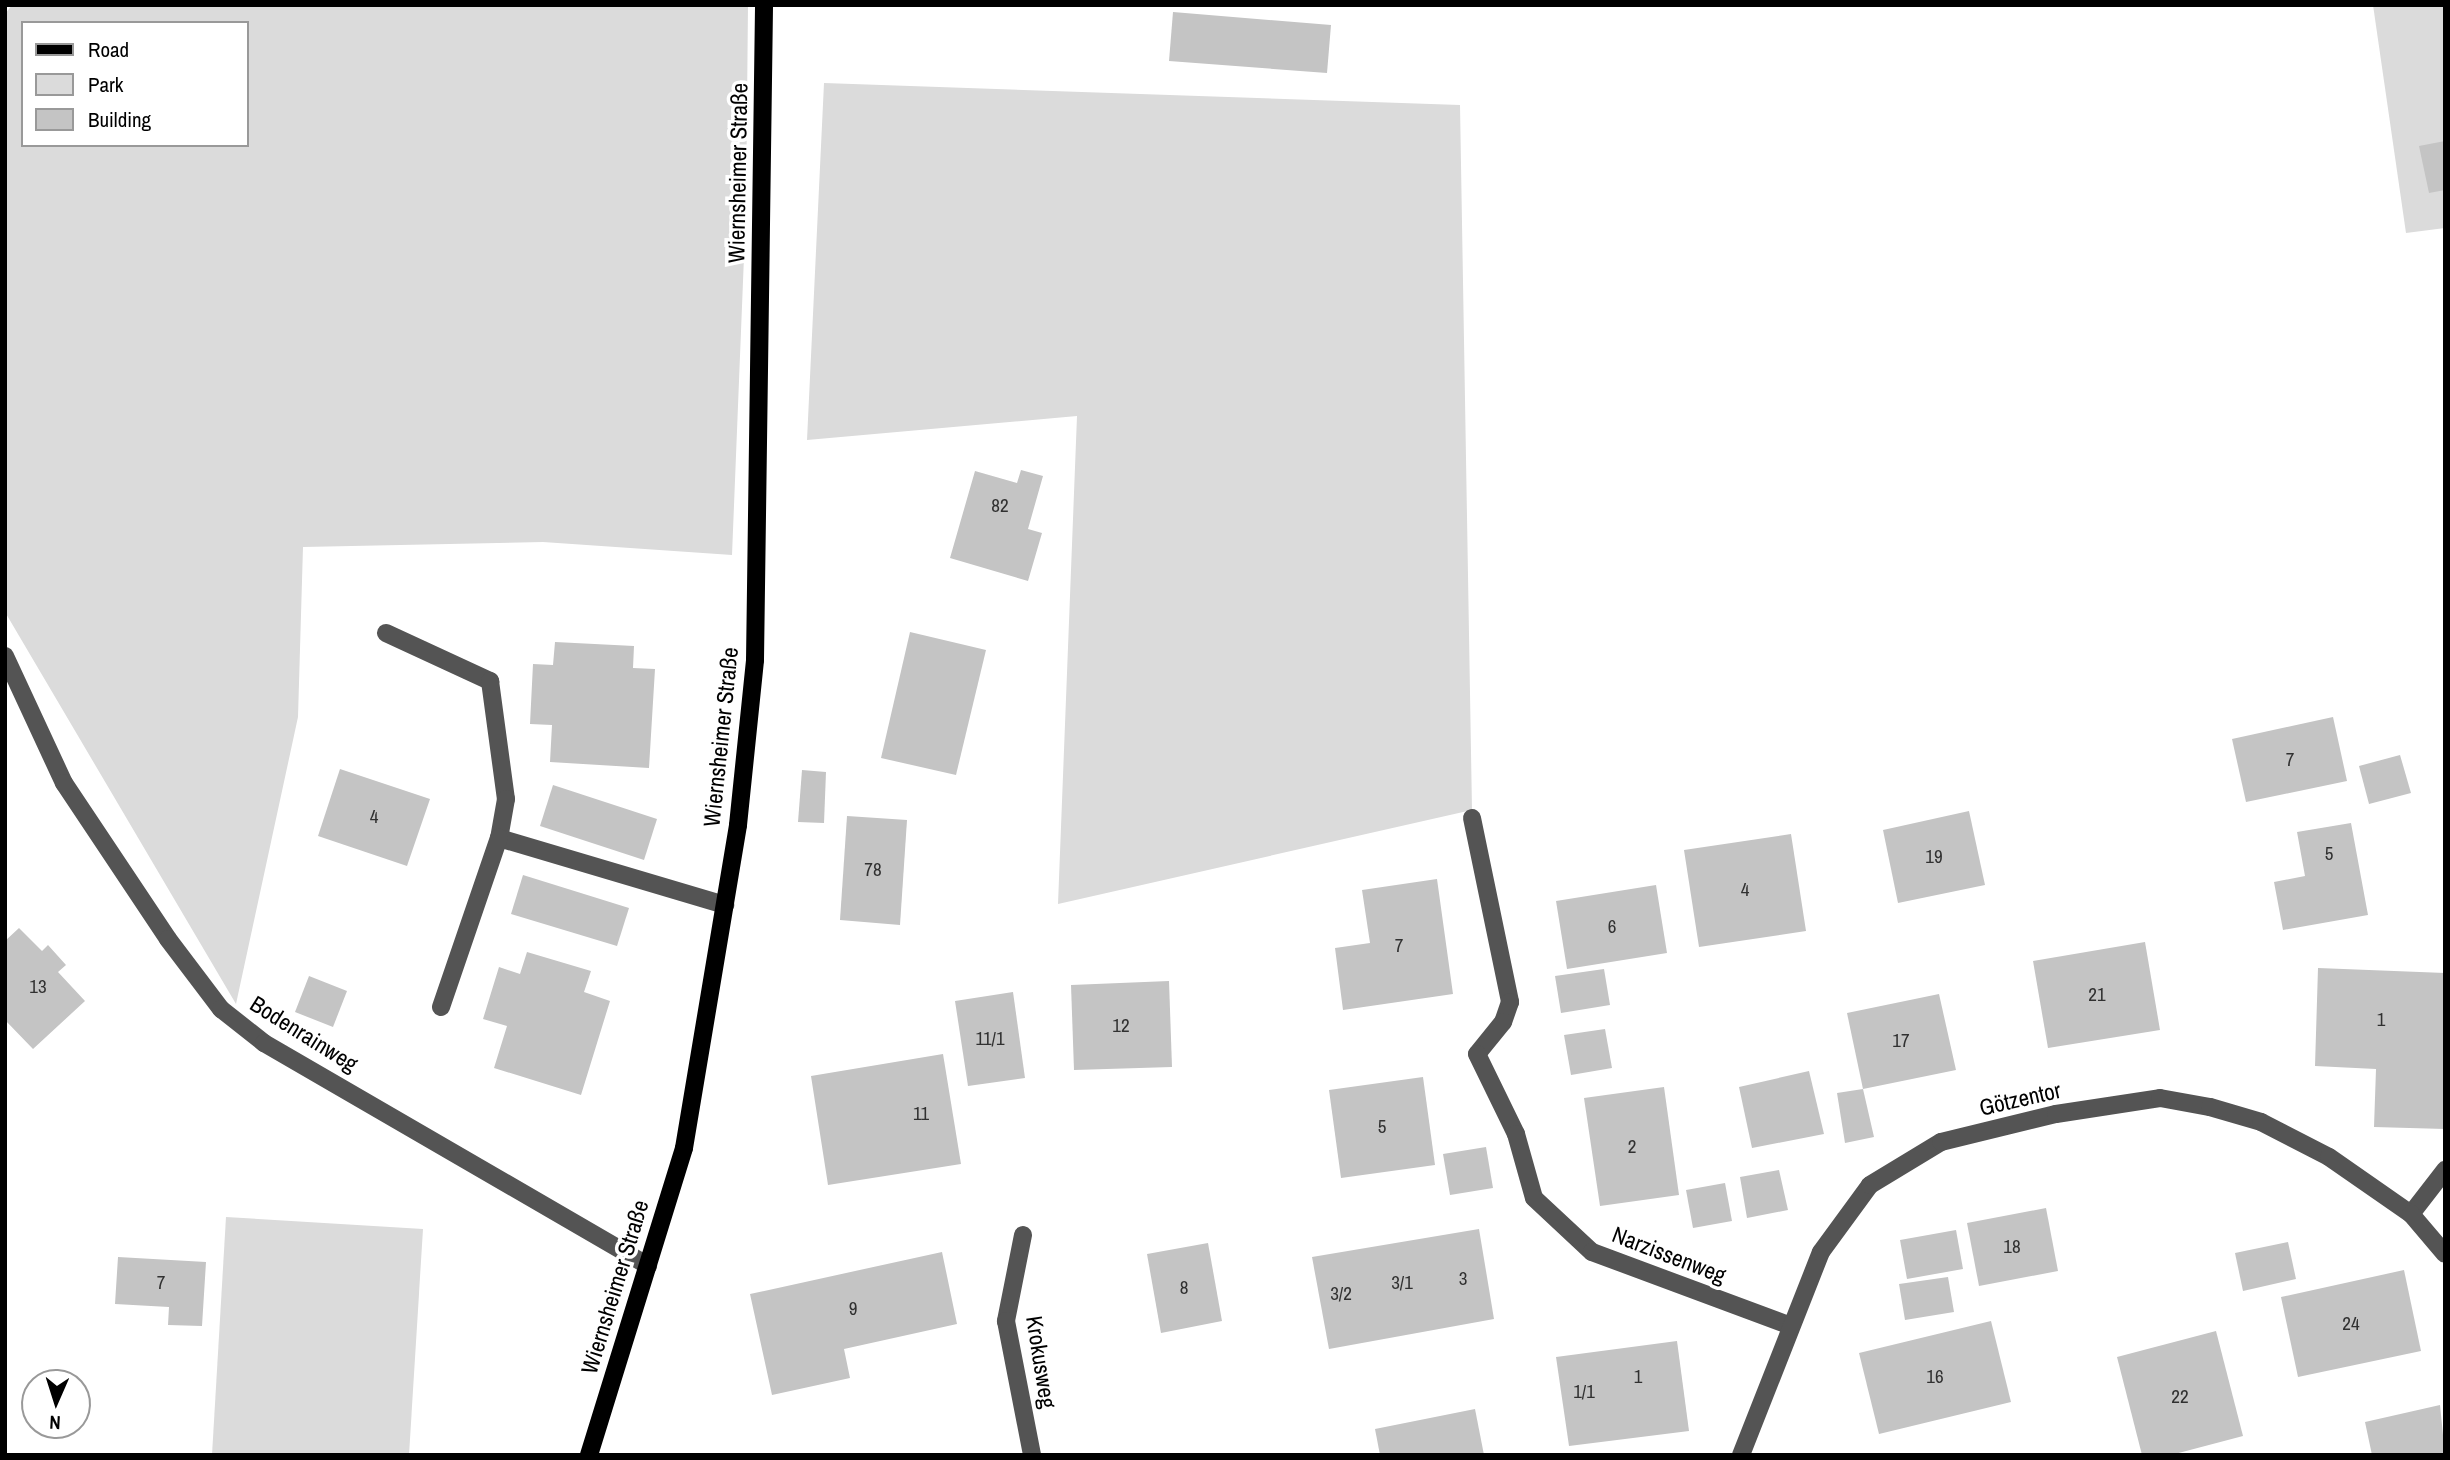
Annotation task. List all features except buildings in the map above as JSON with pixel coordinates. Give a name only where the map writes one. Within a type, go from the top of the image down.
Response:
[{"type":"main road","name":"Wiernsheimer Straße","points":[[589,1455],[684,1148],[725,905],[755,660],[764,5]]},
{"type":"street","points":[[386,633],[490,681],[506,799],[499,838],[441,1007]]},
{"type":"street","name":"Bodenrainweg","points":[[5,656],[64,783],[167,939],[221,1009],[264,1043],[648,1266]]},
{"type":"street","name":"Narzissenweg","points":[[1472,818],[1510,1002],[1503,1022],[1477,1054],[1516,1135],[1534,1198],[1592,1252],[1791,1326]]},
{"type":"street","points":[[499,838],[725,905]]},
{"type":"street","name":"Götzentor","points":[[1741,1455],[1821,1252],[1870,1185],[1941,1142],[2056,1114],[2160,1098],[2210,1107],[2261,1122],[2306,1146],[2411,1214],[2445,1254]]},
{"type":"street","points":[[2411,1214],[2445,1170]]},
{"type":"street","name":"Krokusweg","points":[[1023,1235],[1006,1321],[1032,1455]]},
{"type":"green space","points":[[12,5],[748,5],[746,207],[732,555],[543,542],[303,547],[298,717],[236,1004],[5,612],[5,14]]},
{"type":"green space","points":[[2373,5],[2445,5],[2445,228],[2406,233]]},
{"type":"green space","points":[[824,83],[1460,105],[1472,810],[1058,904],[1077,416],[807,440]]},
{"type":"green space","points":[[226,1217],[423,1229],[409,1455],[212,1455]]}]
